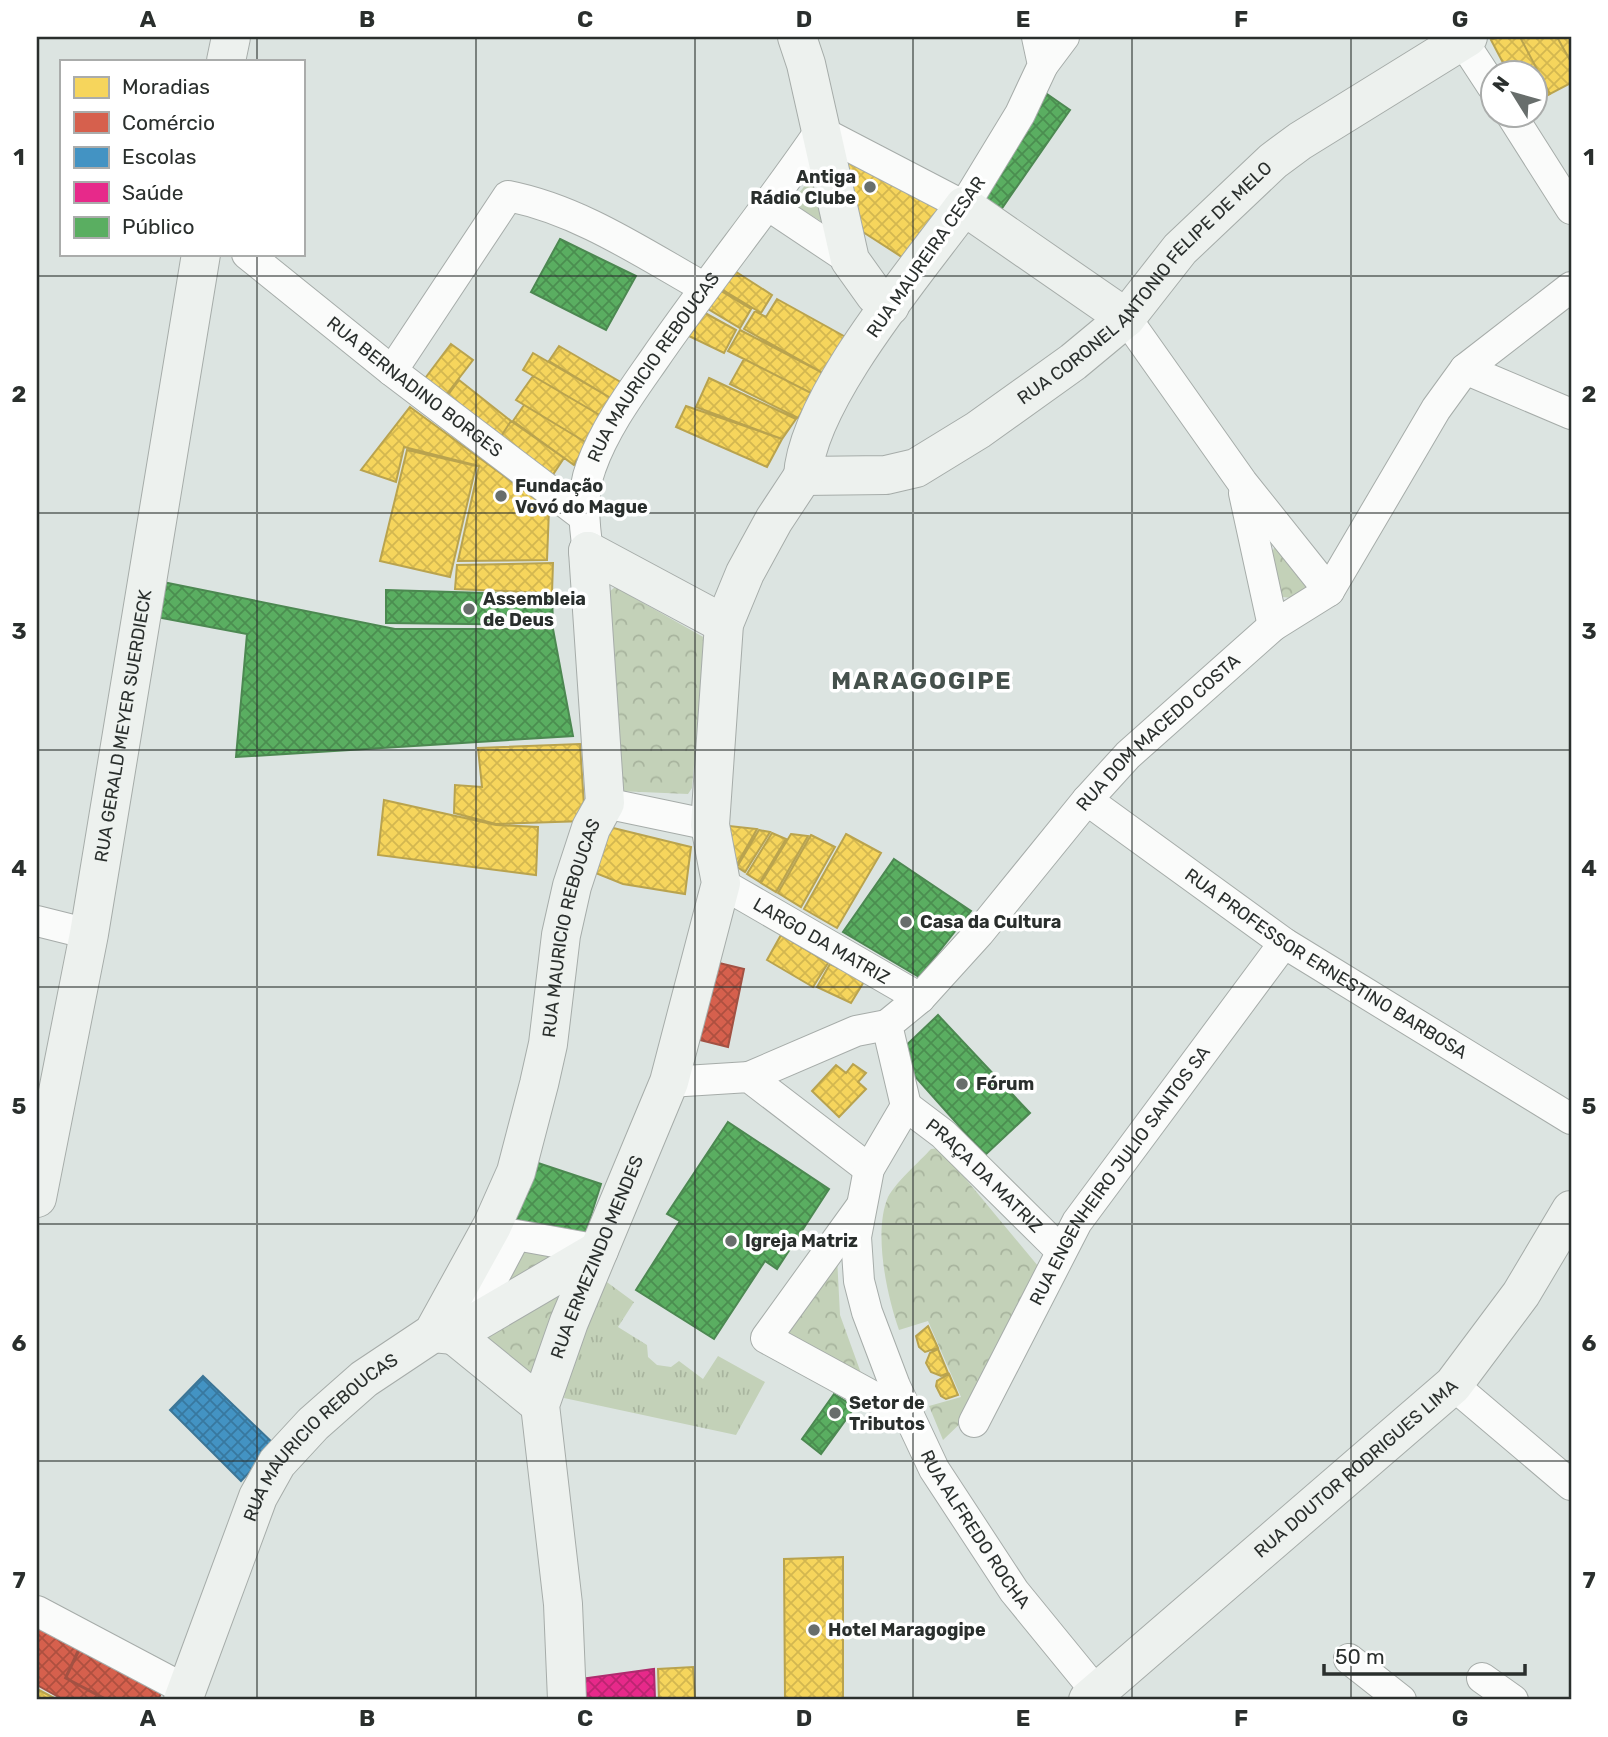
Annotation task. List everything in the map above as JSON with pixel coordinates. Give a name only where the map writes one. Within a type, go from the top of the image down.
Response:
[{"type":"street","points":[[226,60],[231,37]]},
{"type":"street","points":[[797,37],[850,260],[863,280],[890,306]]},
{"type":"street","name":"RUA MAUREIRA CESAR","points":[[803,476],[804,453],[819,415],[890,306],[964,206],[1020,114],[1040,51],[1064,37]]},
{"type":"street","points":[[1464,38],[1478,61]]},
{"type":"street","name":"RUA CORONEL ANTONIO FELIPE DE MELO","points":[[803,476],[886,475],[916,468],[989,423],[1084,354],[1126,318],[1180,248],[1273,161],[1300,141],[1464,38]]},
{"type":"street","points":[[1521,130],[1571,209]]},
{"type":"street","points":[[820,131],[964,206],[1126,318],[1242,482],[1329,591]]},
{"type":"street","name":"RUA MAURICIO REBOUCAS","points":[[185,1696],[258,1497],[277,1463],[313,1424],[364,1379],[451,1332],[516,1171],[548,1044],[561,935],[572,886],[591,828],[606,803],[586,534],[590,468],[612,422],[703,288],[769,206],[820,131]]},
{"type":"street","points":[[392,371],[508,196],[537,202],[603,230],[703,288]]},
{"type":"street","points":[[769,206],[850,260]]},
{"type":"street","name":"RUA GERALD MEYER SUERDIECK","points":[[37,1198],[89,934],[201,256]]},
{"type":"street","name":"RUA BERNADINO BORGES","points":[[249,256],[392,371],[586,534]]},
{"type":"street","name":"RUA DOM MACEDO COSTA","points":[[887,1025],[920,998],[979,933],[1087,800],[1128,755],[1273,626],[1329,591],[1436,409],[1465,369],[1571,287]]},
{"type":"street","points":[[1465,369],[1571,414]]},
{"type":"street","name":"RUA ERMEZINDO MENDES","points":[[567,1700],[564,1604],[540,1405],[553,1362],[669,1082],[721,883],[710,825],[724,624],[745,573],[774,520],[803,476]]},
{"type":"street","points":[[1242,482],[1273,626]]},
{"type":"street","points":[[586,534],[724,624]]},
{"type":"street","name":"RUA PROFESSOR ERNESTINO BARBOSA","points":[[1087,800],[1284,943],[1571,1119]]},
{"type":"street","points":[[606,803],[710,825]]},
{"type":"street","name":"LARGO DA MATRIZ","points":[[721,883],[920,998]]},
{"type":"street","points":[[37,921],[89,934]]},
{"type":"street","name":"RUA ENGENHEIRO JULIO SANTOS SA","points":[[974,1422],[1060,1250],[1094,1196],[1284,943]]},
{"type":"street","points":[[669,1082],[749,1077],[856,1031],[887,1025],[906,1106],[869,1169],[862,1205],[766,1338],[909,1416]]},
{"type":"street","points":[[749,1077],[869,1169]]},
{"type":"street","name":"PRAÇA DA MATRIZ","points":[[906,1106],[943,1134],[1060,1250]]},
{"type":"street","name":"RUA ALFREDO ROCHA","points":[[862,1205],[856,1237],[859,1281],[881,1350],[934,1469],[1014,1591],[1096,1697]]},
{"type":"street","name":"RUA DOUTOR RODRIGUES LIMA","points":[[1096,1697],[1453,1385],[1521,1294],[1571,1210]]},
{"type":"street","points":[[451,1332],[516,1235],[599,1250]]},
{"type":"street","points":[[451,1332],[599,1250]]},
{"type":"street","points":[[451,1332],[540,1405]]},
{"type":"street","points":[[1453,1385],[1571,1485]]},
{"type":"street","points":[[37,1613],[185,1696]]},
{"type":"street","points":[[1349,1659],[1401,1700]]},
{"type":"street","points":[[1482,1678],[1513,1700]]},
{"type":"green space","points":[[815,173],[829,226],[791,203]]},
{"type":"green space","points":[[1279,547],[1308,583],[1308,589],[1293,598],[1282,597],[1271,555],[1274,548]]},
{"type":"green space","points":[[615,587],[705,638],[692,788],[688,794],[618,791],[609,592]]},
{"type":"green space","points":[[940,1148],[1038,1266],[967,1417],[943,1440],[929,1406],[961,1397],[928,1321],[899,1330],[886,1282],[882,1245],[884,1211],[891,1191],[931,1149]]},
{"type":"green space","points":[[517,1241],[558,1252],[494,1298]]},
{"type":"green space","points":[[837,1257],[840,1315],[862,1376],[779,1328]]},
{"type":"green space","points":[[600,1277],[634,1302],[618,1327],[647,1345],[648,1357],[657,1365],[671,1367],[679,1361],[703,1379],[718,1356],[765,1382],[736,1435],[564,1398],[569,1371]]},
{"type":"green space","points":[[565,1285],[532,1380],[476,1339]]},
{"type":"building: Moradias","points":[[1497,37],[1520,37],[1532,60],[1502,60],[1491,40]]},
{"type":"building: Moradias","points":[[1520,37],[1557,37],[1571,62],[1571,83],[1550,94],[1548,60],[1532,60]]},
{"type":"building: Moradias","points":[[1557,37],[1571,37],[1571,62]]},
{"type":"building: Moradias","name":"Antiga Rádio Clube","points":[[843,158],[941,210],[908,261],[849,223]]},
{"type":"building: Moradias","points":[[727,266],[772,295],[761,313],[713,284]]},
{"type":"building: Moradias","points":[[711,285],[751,309],[740,328],[698,303]]},
{"type":"building: Moradias","points":[[777,299],[851,340],[825,374],[744,329],[755,311],[766,317]]},
{"type":"building: Moradias","points":[[705,313],[736,330],[724,353],[689,336]]},
{"type":"building: Moradias","points":[[740,330],[825,374],[813,394],[728,351]]},
{"type":"building: Moradias","points":[[451,344],[473,360],[443,399],[423,381]]},
{"type":"building: Moradias","points":[[559,346],[624,384],[614,400],[549,361]]},
{"type":"building: Moradias","points":[[533,353],[614,400],[603,417],[523,370]]},
{"type":"building: Moradias","points":[[744,359],[813,394],[798,418],[730,384]]},
{"type":"building: Moradias","points":[[533,376],[603,417],[587,443],[516,400]]},
{"type":"building: Moradias","points":[[709,378],[796,419],[782,439],[696,407]]},
{"type":"building: Moradias","points":[[459,380],[511,421],[498,441],[445,399]]},
{"type":"building: Moradias","points":[[524,405],[587,443],[574,465],[513,421]]},
{"type":"building: Moradias","points":[[686,406],[782,439],[767,467],[676,427]]},
{"type":"building: Moradias","name":"Fundação Vovó do Mague","points":[[410,407],[549,509],[547,560],[458,561],[479,466],[404,447],[396,482],[361,470]]},
{"type":"building: Moradias","points":[[511,421],[564,458],[550,479],[498,441]]},
{"type":"building: Moradias","points":[[407,450],[476,466],[450,577],[380,561]]},
{"type":"building: Moradias","points":[[553,563],[552,593],[455,589],[457,565]]},
{"type":"building: Moradias","points":[[580,744],[585,821],[496,824],[454,813],[455,785],[482,787],[478,748]]},
{"type":"building: Moradias","points":[[384,800],[496,825],[538,827],[536,875],[378,855]]},
{"type":"building: Moradias","points":[[601,825],[691,847],[685,894],[623,884],[588,870]]},
{"type":"building: Moradias","points":[[729,826],[757,829],[736,866]]},
{"type":"building: Moradias","points":[[759,830],[770,832],[745,872],[737,867]]},
{"type":"building: Moradias","points":[[772,833],[786,839],[760,882],[747,874]]},
{"type":"building: Moradias","points":[[791,834],[808,836],[776,892],[761,883]]},
{"type":"building: Moradias","points":[[846,834],[881,853],[837,928],[804,909]]},
{"type":"building: Moradias","points":[[811,835],[835,847],[801,907],[778,893]]},
{"type":"building: Moradias","points":[[781,935],[828,963],[813,987],[767,960]]},
{"type":"building: Moradias","points":[[830,964],[865,980],[851,1003],[817,987]]},
{"type":"building: Moradias","points":[[853,1064],[866,1073],[858,1082],[866,1089],[839,1117],[812,1091],[836,1065],[846,1073]]},
{"type":"building: Moradias","points":[[928,1326],[938,1348],[925,1352],[919,1347],[916,1336]]},
{"type":"building: Moradias","points":[[938,1349],[948,1373],[941,1376],[931,1372],[926,1363],[930,1353]]},
{"type":"building: Moradias","points":[[949,1374],[958,1395],[946,1399],[941,1396],[936,1386],[937,1381]]},
{"type":"building: Moradias","name":"Hotel Maragogipe","points":[[843,1557],[843,1700],[785,1700],[784,1559]]},
{"type":"building: Moradias","points":[[693,1667],[695,1700],[659,1700],[658,1669]]},
{"type":"building: Moradias","points":[[37,1689],[58,1700],[37,1700]]},
{"type":"building: Comércio","points":[[715,962],[744,969],[728,1047],[696,1039]]},
{"type":"building: Comércio","points":[[37,1624],[79,1648],[65,1678],[106,1700],[64,1700],[37,1685]]},
{"type":"building: Comércio","points":[[80,1649],[162,1691],[158,1700],[108,1700],[66,1678]]},
{"type":"building: Escolas","points":[[203,1376],[275,1445],[241,1481],[170,1410]]},
{"type":"building: Saúde","points":[[654,1669],[655,1700],[585,1700],[580,1679]]},
{"type":"building: Público","points":[[1047,94],[1070,110],[998,214],[978,200]]},
{"type":"building: Público","points":[[560,239],[636,276],[606,330],[531,292]]},
{"type":"building: Público","points":[[158,581],[395,629],[553,629],[573,736],[236,757],[247,634],[151,616]]},
{"type":"building: Público","name":"Assembleia de Deus","points":[[386,590],[552,595],[553,625],[386,623]]},
{"type":"building: Público","name":"Casa da Cultura","points":[[894,859],[971,911],[919,977],[843,932]]},
{"type":"building: Público","name":"Fórum","points":[[938,1015],[1030,1113],[985,1155],[896,1055]]},
{"type":"building: Público","name":"Igreja Matriz","points":[[728,1122],[829,1189],[777,1269],[765,1261],[714,1339],[636,1290],[680,1221],[667,1214]]},
{"type":"building: Público","points":[[532,1161],[601,1184],[586,1231],[579,1237],[499,1217]]},
{"type":"building: Público","name":"Setor de Tributos","points":[[834,1394],[855,1407],[821,1454],[802,1439]]},
{"type":"place","name":"Antiga Rádio Clube","points":[[870,187]]},
{"type":"place","name":"Fundação Vovó do Mague","points":[[501,496]]},
{"type":"place","name":"Assembleia de Deus","points":[[469,609]]},
{"type":"place","name":"Casa da Cultura","points":[[906,922]]},
{"type":"place","name":"Fórum","points":[[962,1084]]},
{"type":"place","name":"Igreja Matriz","points":[[731,1241]]},
{"type":"place","name":"Setor de Tributos","points":[[835,1413]]},
{"type":"place","name":"Hotel Maragogipe","points":[[814,1630]]},
{"type":"district","name":"MARAGOGIPE","points":[[922,681]]}]
